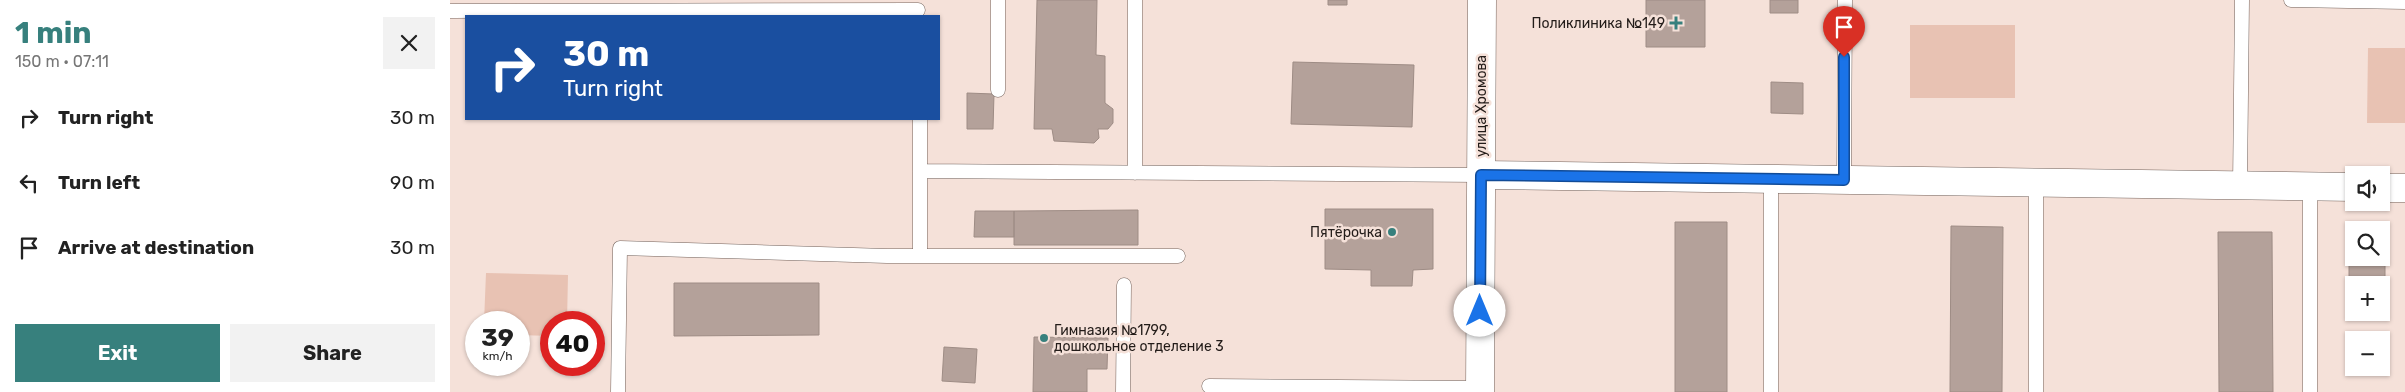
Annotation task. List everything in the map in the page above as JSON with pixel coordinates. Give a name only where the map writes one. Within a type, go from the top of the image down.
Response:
[{"type":"street","name":"улица Хромова","points":[[1480,390],[1482,0]]},
{"type":"street","points":[[1481,175],[2345,187]]},
{"type":"street","points":[[2390,188],[2405,188]]},
{"type":"lane","points":[[998,0],[998,90]]},
{"type":"lane","points":[[1135,0],[1135,173]]},
{"type":"lane","points":[[1844,180],[1845,0]]},
{"type":"lane","points":[[2240,186],[2242,0]]},
{"type":"lane","points":[[2291,0],[2405,2]]},
{"type":"lane","points":[[450,11],[918,9]]},
{"type":"lane","points":[[920,120],[920,255]]},
{"type":"lane","points":[[920,171],[1481,175]]},
{"type":"lane","points":[[1771,179],[1771,392]]},
{"type":"lane","points":[[2036,183],[2036,392]]},
{"type":"lane","points":[[2310,187],[2310,392]]},
{"type":"lane","points":[[618,392],[620,248],[887,256],[1178,256]]},
{"type":"lane","points":[[1123,392],[1124,285]]},
{"type":"lane","points":[[1209,386],[1480,390]]},
{"type":"shaded area","points":[[1910,25],[2015,25],[2015,98],[1910,98]]},
{"type":"shaded area","points":[[2368,48],[2405,48],[2405,123],[2367,123]]},
{"type":"shaded area","points":[[486,273],[568,275],[567,311],[540,311],[540,336],[530,335],[530,311],[484,311]]},
{"type":"building","points":[[1037,0],[1097,0],[1096,55],[1105,56],[1105,103],[1113,109],[1113,123],[1108,129],[1098,129],[1099,138],[1094,143],[1054,141],[1052,129],[1034,129]]},
{"type":"building","points":[[1328,0],[1347,0],[1347,5],[1328,5]]},
{"type":"building","name":"Поликлиника №149","points":[[1646,0],[1705,0],[1705,47],[1646,47]]},
{"type":"building","points":[[1770,0],[1798,0],[1798,13],[1770,13]]},
{"type":"building","points":[[1293,62],[1414,65],[1412,127],[1291,124]]},
{"type":"building","points":[[1771,82],[1803,83],[1803,114],[1771,113]]},
{"type":"building","points":[[967,93],[994,94],[993,129],[967,129]]},
{"type":"building","points":[[1325,209],[1433,209],[1433,269],[1413,270],[1412,286],[1371,286],[1371,270],[1325,269]]},
{"type":"building","points":[[1138,210],[1138,245],[1014,245],[1014,211]]},
{"type":"building","points":[[975,211],[1014,211],[1014,237],[974,237]]},
{"type":"building","points":[[1675,222],[1727,222],[1727,392],[1675,392]]},
{"type":"building","points":[[1951,226],[2003,227],[2002,392],[1950,392]]},
{"type":"building","points":[[2218,232],[2272,232],[2273,392],[2219,392]]},
{"type":"building","points":[[2349,266],[2385,266],[2385,276],[2349,276]]},
{"type":"building","points":[[674,283],[819,283],[819,335],[674,336]]},
{"type":"building","points":[[1034,337],[1108,338],[1107,369],[1087,369],[1087,392],[1033,392]]},
{"type":"building","points":[[944,347],[977,349],[975,383],[942,381]]},
{"type":"place","name":"Поликлиника №149","points":[[1676,23]]},
{"type":"place","name":"Пятёрочка","points":[[1392,232]]},
{"type":"place","name":"Гимназия №1799, дошкольное отделение 3","points":[[1044,338]]},
{"type":"route","points":[[1480,311],[1481,175],[1844,180],[1844,57]]}]
